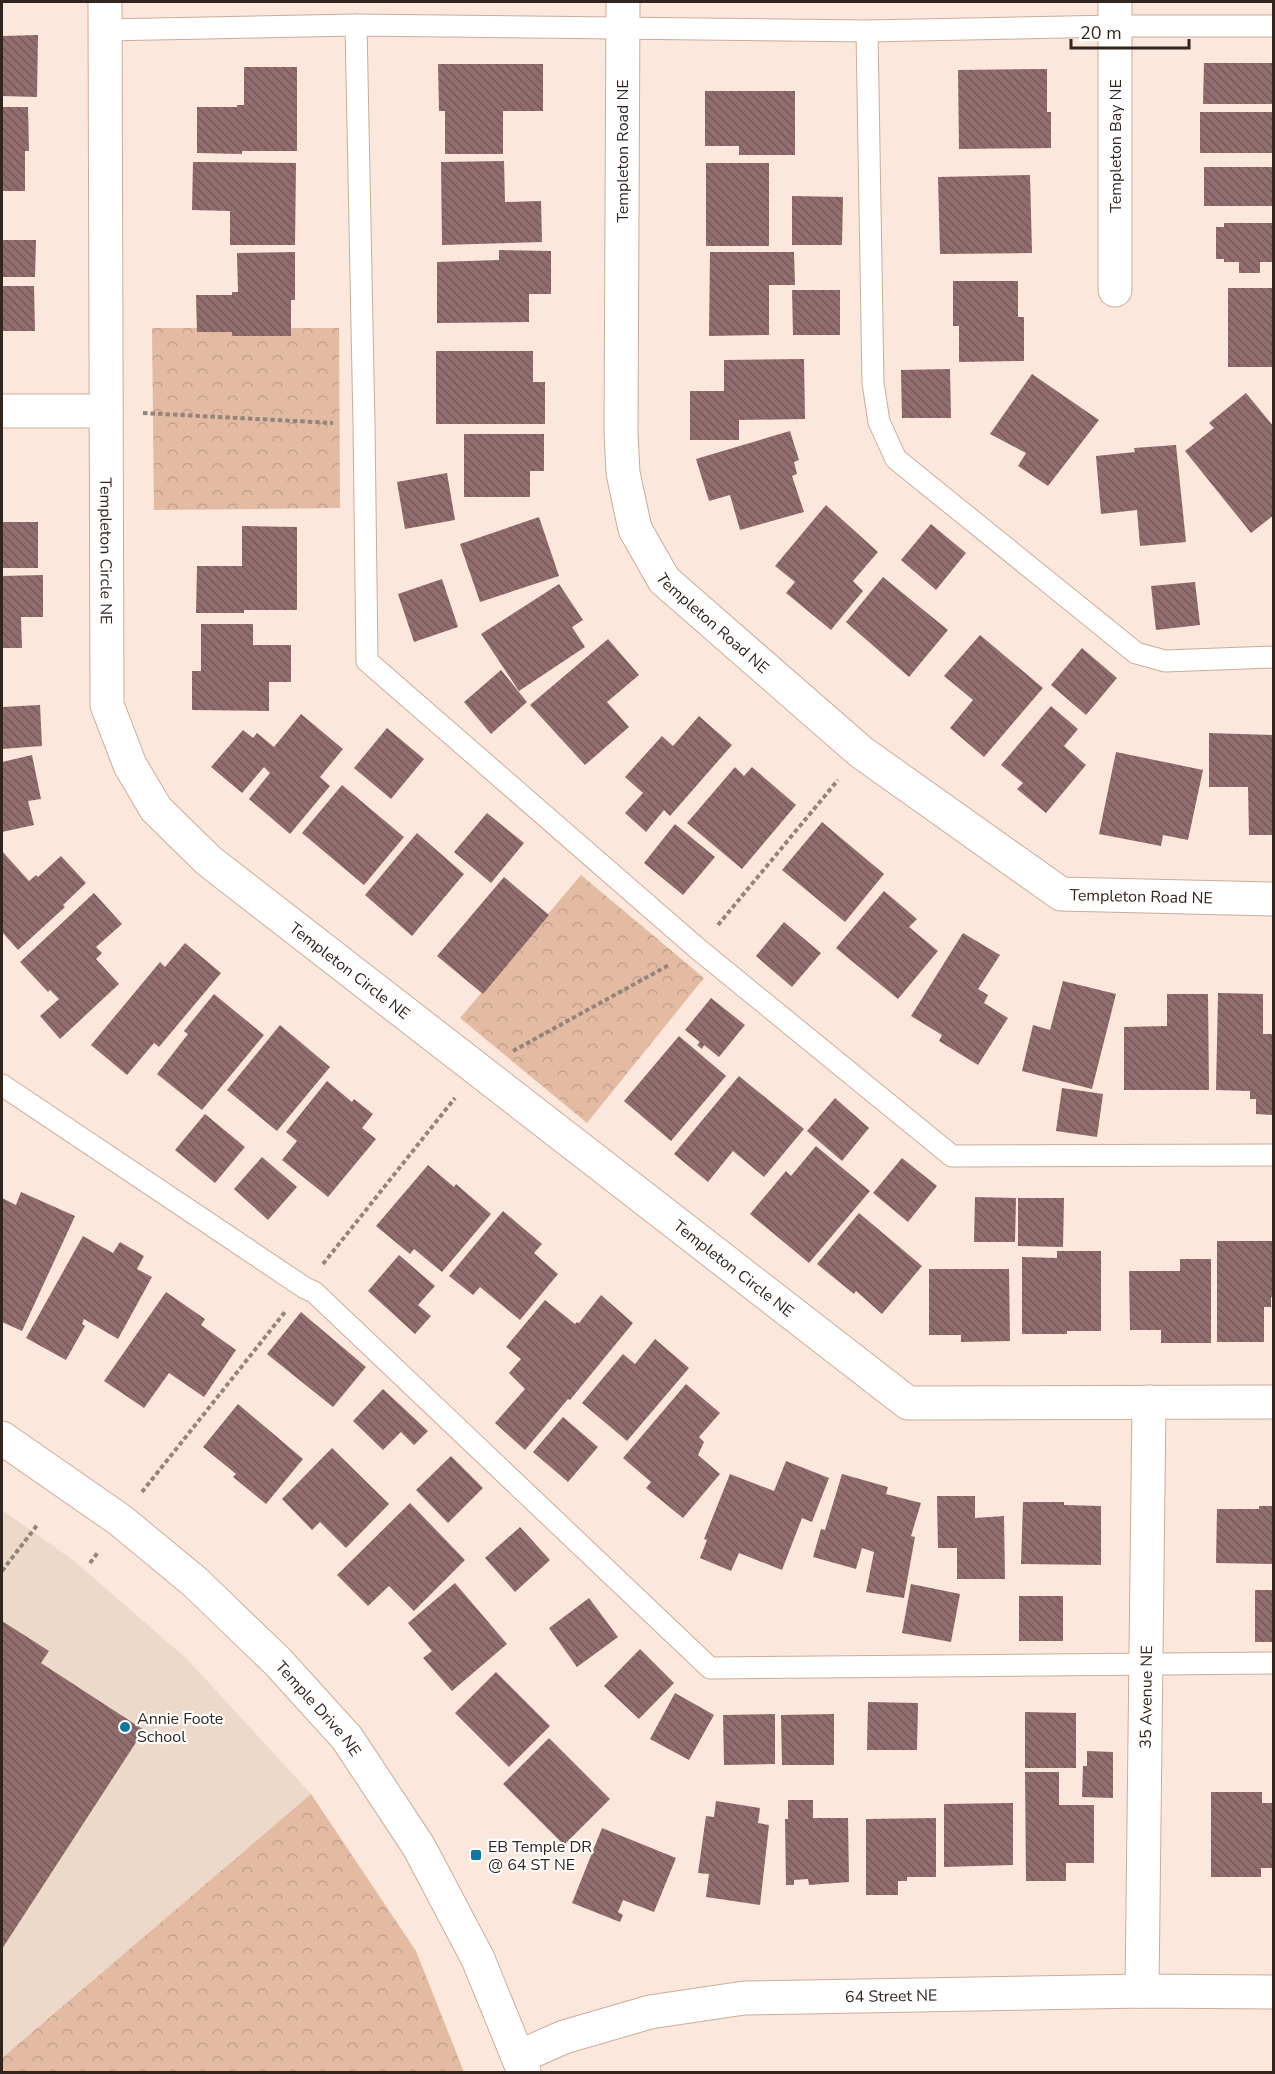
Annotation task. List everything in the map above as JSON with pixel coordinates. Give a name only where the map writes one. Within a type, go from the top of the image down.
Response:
[{"type":"street","name":"Templeton Bay NE","points":[[1114,14],[1114,290]]},
{"type":"street","name":"Templeton Circle NE","points":[[105,16],[107,705],[130,765],[156,809],[209,861],[908,1403],[1274,1402]]},
{"type":"street","name":"Templeton Road NE","points":[[623,16],[621,432],[623,474],[635,529],[664,580],[861,752],[1061,894],[1274,899]]},
{"type":"street","points":[[2,411],[106,411]]},
{"type":"street","name":"35 Avenue NE","points":[[1142,1991],[1149,1402]]},
{"type":"street","name":"Temple Drive NE","points":[[2,1438],[120,1520],[195,1582],[278,1662],[347,1738],[419,1847],[478,1959],[521,2065]]},
{"type":"street","name":"64 Street NE","points":[[521,2065],[564,2037],[650,2012],[744,1998],[1142,1991],[1274,1992]]},
{"type":"lane","points":[[105,16],[356,26],[623,16],[867,31],[1114,14],[1274,26]]},
{"type":"lane","points":[[356,26],[367,661],[698,949],[952,1156],[1274,1155]]},
{"type":"lane","points":[[867,31],[873,383],[879,422],[896,459],[1136,653],[1164,661],[1274,657]]},
{"type":"lane","points":[[2,1085],[314,1292],[710,1668],[1274,1663]]},
{"type":"path","points":[[106,411],[364,425]]},
{"type":"path","points":[[477,1070],[698,949],[861,752]]},
{"type":"path","points":[[2,1571],[38,1524]]},
{"type":"shaded area","name":"Annie Foote School","points":[[2,1510],[73,1560],[187,1659],[311,1794],[2,2058]]},
{"type":"green space","points":[[152,328],[339,328],[340,508],[154,510]]},
{"type":"green space","points":[[581,875],[704,978],[587,1123],[460,1018]]},
{"type":"green space","points":[[311,1794],[416,1951],[464,2072],[2,2072],[2,2058]]},
{"type":"building","points":[[38,35],[37,97],[2,96],[2,36]]},
{"type":"building","points":[[1204,63],[1274,63],[1274,104],[1203,104]]},
{"type":"building","points":[[438,64],[543,64],[543,111],[503,111],[503,154],[445,154],[445,111],[439,111]]},
{"type":"building","points":[[244,67],[297,67],[297,151],[242,151],[242,154],[197,153],[197,107],[244,105]]},
{"type":"building","points":[[1047,69],[1047,112],[1051,112],[1051,148],[959,149],[958,70]]},
{"type":"building","points":[[705,91],[795,91],[795,155],[739,155],[739,146],[705,146]]},
{"type":"building","points":[[2,107],[28,107],[29,151],[25,151],[25,191],[2,191]]},
{"type":"building","points":[[1200,112],[1274,112],[1274,153],[1200,153]]},
{"type":"building","points":[[504,161],[505,202],[541,201],[542,242],[442,245],[441,162]]},
{"type":"building","points":[[193,162],[296,163],[295,245],[230,245],[230,211],[192,210]]},
{"type":"building","points":[[706,163],[769,163],[769,246],[706,246]]},
{"type":"building","points":[[1204,167],[1274,167],[1274,206],[1204,206]]},
{"type":"building","points":[[1030,175],[1032,253],[940,254],[938,177]]},
{"type":"building","points":[[792,196],[843,197],[842,245],[792,245]]},
{"type":"building","points":[[1224,223],[1274,223],[1274,262],[1260,262],[1260,273],[1239,273],[1239,262],[1224,262],[1224,259],[1216,259],[1216,227],[1224,227]]},
{"type":"building","points":[[2,240],[36,240],[35,277],[2,277]]},
{"type":"building","points":[[499,250],[551,251],[551,294],[529,294],[529,322],[437,323],[437,262],[499,260]]},
{"type":"building","points":[[295,252],[295,300],[291,300],[291,336],[232,336],[232,332],[197,332],[196,295],[232,295],[232,292],[238,292],[237,253]]},
{"type":"building","points":[[710,252],[794,252],[795,285],[769,285],[769,335],[709,336]]},
{"type":"building","points":[[953,281],[1018,281],[1018,317],[1024,317],[1024,361],[959,362],[959,326],[953,326]]},
{"type":"building","points":[[2,286],[34,286],[35,331],[2,331]]},
{"type":"building","points":[[1228,288],[1274,288],[1274,367],[1228,367]]},
{"type":"building","points":[[792,290],[840,290],[840,335],[793,335]]},
{"type":"building","points":[[436,351],[533,351],[533,382],[545,382],[545,424],[436,424]]},
{"type":"building","points":[[804,359],[805,419],[739,420],[739,440],[690,440],[690,391],[724,391],[724,360]]},
{"type":"building","points":[[950,369],[951,418],[902,418],[901,370]]},
{"type":"building","points":[[1032,374],[1099,420],[1048,486],[1018,466],[1026,453],[990,434]]},
{"type":"building","points":[[1246,393],[1274,427],[1274,515],[1251,533],[1185,451],[1214,428],[1209,423]]},
{"type":"building","points":[[790,431],[799,460],[794,462],[797,474],[792,476],[804,512],[740,530],[730,495],[709,501],[696,459]]},
{"type":"building","points":[[464,434],[544,434],[544,471],[530,471],[530,497],[464,497]]},
{"type":"building","points":[[1176,445],[1186,542],[1140,546],[1137,510],[1101,514],[1096,456],[1135,452],[1134,448]]},
{"type":"building","points":[[447,473],[455,520],[405,529],[397,482]]},
{"type":"building","points":[[826,505],[878,552],[853,581],[863,591],[831,630],[786,593],[795,582],[775,566]]},
{"type":"building","points":[[539,517],[559,576],[480,602],[460,544]]},
{"type":"building","points":[[2,522],[38,522],[38,568],[2,568]]},
{"type":"building","points":[[931,524],[966,553],[936,590],[901,560]]},
{"type":"building","points":[[242,526],[297,527],[297,610],[196,613],[197,566],[242,566]]},
{"type":"building","points":[[43,575],[43,617],[21,617],[22,648],[2,648],[2,576]]},
{"type":"building","points":[[883,577],[948,630],[909,677],[846,622]]},
{"type":"building","points":[[442,579],[458,627],[414,642],[398,594]]},
{"type":"building","points":[[1195,582],[1200,625],[1156,630],[1151,586]]},
{"type":"building","points":[[559,584],[583,620],[572,627],[585,647],[519,691],[481,634]]},
{"type":"building","points":[[201,624],[253,624],[253,645],[291,645],[291,682],[269,682],[269,711],[192,710],[192,671],[201,671]]},
{"type":"building","points":[[980,635],[1043,688],[984,757],[950,728],[973,700],[944,676]]},
{"type":"building","points":[[608,639],[639,675],[607,702],[629,727],[585,765],[530,705]]},
{"type":"building","points":[[1082,648],[1117,678],[1086,715],[1051,685]]},
{"type":"building","points":[[501,670],[527,702],[491,734],[464,702]]},
{"type":"building","points":[[40,705],[42,746],[2,749],[2,707]]},
{"type":"building","points":[[1051,706],[1078,729],[1064,746],[1086,765],[1046,813],[1017,789],[1023,783],[1001,765]]},
{"type":"building","points":[[301,714],[343,749],[320,777],[330,786],[290,834],[249,799],[270,773],[264,767],[242,793],[211,767],[243,730],[253,738],[257,733],[274,747]]},
{"type":"building","points":[[699,716],[732,745],[670,816],[664,810],[646,832],[625,813],[643,793],[625,777],[662,736],[673,746]]},
{"type":"building","points":[[387,728],[424,759],[391,799],[354,768]]},
{"type":"building","points":[[1209,733],[1274,735],[1274,835],[1249,835],[1248,787],[1209,787]]},
{"type":"building","points":[[1116,752],[1203,770],[1188,840],[1163,835],[1161,846],[1099,834]]},
{"type":"building","points":[[32,755],[41,799],[28,801],[34,825],[2,832],[2,762]]},
{"type":"building","points":[[735,767],[744,776],[752,767],[796,805],[742,869],[687,823]]},
{"type":"building","points":[[342,785],[404,837],[364,885],[302,833]]},
{"type":"building","points":[[487,813],[524,843],[491,883],[454,852]]},
{"type":"building","points":[[822,822],[884,874],[845,922],[782,870]]},
{"type":"building","points":[[675,824],[715,857],[683,895],[644,863]]},
{"type":"building","points":[[417,833],[464,874],[412,936],[365,895]]},
{"type":"building","points":[[2,851],[29,881],[36,875],[38,877],[61,856],[86,883],[63,905],[65,907],[18,950],[2,932]]},
{"type":"building","points":[[504,877],[549,915],[483,994],[437,956]]},
{"type":"building","points":[[884,891],[917,919],[909,927],[938,951],[898,999],[836,948]]},
{"type":"building","points":[[94,893],[122,924],[96,947],[102,953],[96,959],[119,984],[60,1039],[40,1016],[59,999],[50,990],[48,992],[20,962]]},
{"type":"building","points":[[784,922],[821,953],[792,987],[756,956]]},
{"type":"building","points":[[963,933],[1000,955],[978,989],[988,995],[984,1003],[1008,1018],[978,1065],[939,1041],[942,1035],[911,1016]]},
{"type":"building","points":[[185,943],[221,973],[159,1047],[154,1043],[127,1075],[91,1045],[160,962],[165,967]]},
{"type":"building","points":[[1063,981],[1116,994],[1092,1089],[1022,1071],[1033,1025],[1050,1030]]},
{"type":"building","points":[[1218,993],[1263,994],[1263,1034],[1274,1034],[1274,1115],[1256,1114],[1256,1099],[1250,1099],[1250,1091],[1216,1090]]},
{"type":"building","points":[[214,994],[264,1035],[202,1110],[157,1074],[188,1034],[184,1031]]},
{"type":"building","points":[[1167,994],[1208,994],[1209,1090],[1124,1090],[1124,1027],[1167,1026]]},
{"type":"building","points":[[711,998],[745,1025],[719,1057],[704,1045],[702,1049],[697,1045],[700,1042],[685,1030]]},
{"type":"building","points":[[280,1025],[330,1067],[277,1131],[227,1090]]},
{"type":"building","points":[[679,1036],[726,1076],[671,1141],[624,1101]]},
{"type":"building","points":[[739,1076],[804,1129],[764,1177],[733,1151],[708,1182],[674,1154]]},
{"type":"building","points":[[327,1081],[352,1102],[354,1099],[373,1114],[362,1128],[376,1139],[328,1197],[282,1160],[297,1141],[286,1132]]},
{"type":"building","points":[[1062,1088],[1103,1094],[1097,1137],[1056,1131]]},
{"type":"building","points":[[835,1098],[869,1128],[842,1161],[807,1131]]},
{"type":"building","points":[[205,1114],[245,1147],[215,1183],[175,1150]]},
{"type":"building","points":[[816,1146],[870,1191],[809,1263],[750,1214],[786,1171],[791,1176]]},
{"type":"building","points":[[262,1157],[297,1187],[268,1220],[234,1189]]},
{"type":"building","points":[[902,1158],[937,1186],[908,1222],[873,1193]]},
{"type":"building","points":[[428,1165],[454,1187],[456,1184],[491,1214],[442,1272],[414,1249],[410,1254],[376,1226]]},
{"type":"building","points":[[21,1192],[75,1216],[22,1331],[2,1322],[2,1198],[16,1205]]},
{"type":"building","points":[[975,1197],[1016,1198],[1015,1242],[974,1242]]},
{"type":"building","points":[[1018,1198],[1064,1198],[1063,1247],[1018,1246]]},
{"type":"building","points":[[503,1211],[542,1244],[534,1253],[558,1274],[520,1320],[480,1287],[473,1295],[449,1276]]},
{"type":"building","points":[[859,1213],[922,1266],[882,1314],[856,1291],[854,1294],[817,1264]]},
{"type":"building","points":[[83,1236],[113,1253],[120,1242],[144,1256],[137,1269],[152,1277],[118,1339],[84,1319],[82,1324],[85,1326],[66,1360],[26,1338]]},
{"type":"building","points":[[1217,1241],[1274,1241],[1274,1297],[1271,1297],[1271,1307],[1264,1307],[1264,1342],[1217,1342]]},
{"type":"building","points":[[1057,1251],[1101,1251],[1101,1331],[1022,1334],[1022,1257],[1057,1258]]},
{"type":"building","points":[[399,1255],[435,1286],[418,1305],[431,1316],[415,1334],[368,1291]]},
{"type":"building","points":[[1180,1259],[1211,1259],[1211,1343],[1161,1343],[1161,1330],[1130,1330],[1129,1271],[1180,1271]]},
{"type":"building","points":[[929,1269],[1009,1269],[1010,1341],[961,1342],[961,1335],[929,1335]]},
{"type":"building","points":[[166,1292],[205,1319],[201,1325],[236,1350],[204,1397],[169,1373],[144,1408],[104,1381]]},
{"type":"building","points":[[601,1295],[633,1323],[570,1400],[568,1399],[525,1450],[495,1423],[525,1389],[509,1373],[521,1359],[506,1347],[545,1300],[575,1324],[579,1323]]},
{"type":"building","points":[[301,1312],[366,1367],[333,1407],[267,1354]]},
{"type":"building","points":[[655,1339],[689,1368],[627,1441],[582,1403],[623,1354],[635,1364]]},
{"type":"building","points":[[686,1384],[720,1413],[699,1437],[704,1442],[698,1455],[720,1474],[683,1518],[646,1488],[651,1482],[623,1458]]},
{"type":"building","points":[[383,1389],[428,1431],[414,1445],[401,1432],[383,1450],[353,1421]]},
{"type":"building","points":[[238,1404],[303,1459],[266,1504],[233,1477],[236,1474],[203,1447]]},
{"type":"building","points":[[563,1417],[598,1447],[568,1482],[533,1452]]},
{"type":"building","points":[[332,1448],[389,1504],[346,1548],[320,1522],[312,1530],[282,1499]]},
{"type":"building","points":[[451,1456],[483,1488],[448,1523],[416,1490]]},
{"type":"building","points":[[786,1461],[829,1478],[812,1522],[802,1518],[782,1570],[739,1553],[731,1571],[700,1558],[707,1540],[704,1539],[730,1474],[774,1491]]},
{"type":"building","points":[[842,1474],[888,1487],[886,1494],[921,1503],[911,1536],[915,1537],[904,1598],[866,1592],[874,1552],[862,1548],[856,1569],[813,1557],[821,1529],[825,1530]]},
{"type":"building","points":[[937,1496],[975,1496],[975,1518],[1004,1516],[1005,1579],[957,1579],[957,1548],[938,1548]]},
{"type":"building","points":[[1023,1502],[1064,1502],[1064,1505],[1101,1506],[1101,1565],[1021,1564]]},
{"type":"building","points":[[410,1503],[465,1560],[414,1611],[389,1586],[368,1606],[337,1575]]},
{"type":"building","points":[[1259,1506],[1274,1506],[1274,1564],[1216,1563],[1217,1509],[1259,1509]]},
{"type":"building","points":[[520,1527],[550,1560],[515,1592],[485,1558]]},
{"type":"building","points":[[455,1583],[507,1644],[452,1691],[423,1658],[432,1651],[408,1623]]},
{"type":"building","points":[[911,1584],[960,1594],[951,1642],[902,1633]]},
{"type":"building","points":[[1255,1590],[1274,1590],[1274,1642],[1255,1642]]},
{"type":"building","points":[[1019,1596],[1063,1596],[1063,1641],[1019,1641]]},
{"type":"building","points":[[589,1598],[618,1637],[577,1667],[549,1628]]},
{"type":"building","points":[[2,1621],[49,1651],[41,1663],[144,1730],[2,1949]]},
{"type":"building","points":[[640,1649],[674,1683],[639,1719],[604,1686]]},
{"type":"building","points":[[496,1672],[550,1726],[509,1767],[455,1713]]},
{"type":"building","points":[[675,1693],[714,1715],[689,1760],[650,1739]]},
{"type":"building","points":[[868,1702],[918,1703],[917,1750],[867,1750]]},
{"type":"building","points":[[1025,1712],[1076,1713],[1076,1768],[1025,1768]]},
{"type":"building","points":[[775,1714],[775,1764],[724,1765],[723,1715]]},
{"type":"building","points":[[834,1714],[834,1765],[782,1765],[781,1715]]},
{"type":"building","points":[[549,1738],[610,1799],[564,1845],[503,1784]]},
{"type":"building","points":[[1087,1751],[1113,1752],[1113,1798],[1082,1797],[1083,1766],[1087,1766]]},
{"type":"building","points":[[1025,1772],[1059,1772],[1059,1805],[1094,1805],[1094,1863],[1066,1863],[1066,1881],[1026,1881]]},
{"type":"building","points":[[1211,1792],[1262,1792],[1262,1803],[1274,1803],[1274,1868],[1261,1868],[1261,1877],[1211,1877]]},
{"type":"building","points":[[788,1800],[813,1800],[813,1818],[848,1818],[849,1882],[809,1885],[808,1879],[794,1880],[794,1885],[786,1885],[785,1819],[788,1819]]},
{"type":"building","points":[[716,1801],[760,1808],[758,1823],[769,1825],[760,1905],[706,1897],[709,1874],[698,1873],[706,1816],[714,1817]]},
{"type":"building","points":[[1013,1803],[1013,1865],[944,1867],[944,1804]]},
{"type":"building","points":[[936,1818],[936,1877],[907,1877],[907,1881],[898,1881],[898,1895],[866,1895],[866,1819]]},
{"type":"building","points":[[602,1828],[676,1858],[654,1912],[623,1900],[618,1912],[623,1915],[620,1922],[572,1903]]},
{"type":"place","name":"Annie Foote School","points":[[125,1727]]},
{"type":"place","name":"EB Temple DR @ 64 ST NE","points":[[476,1855]]}]
